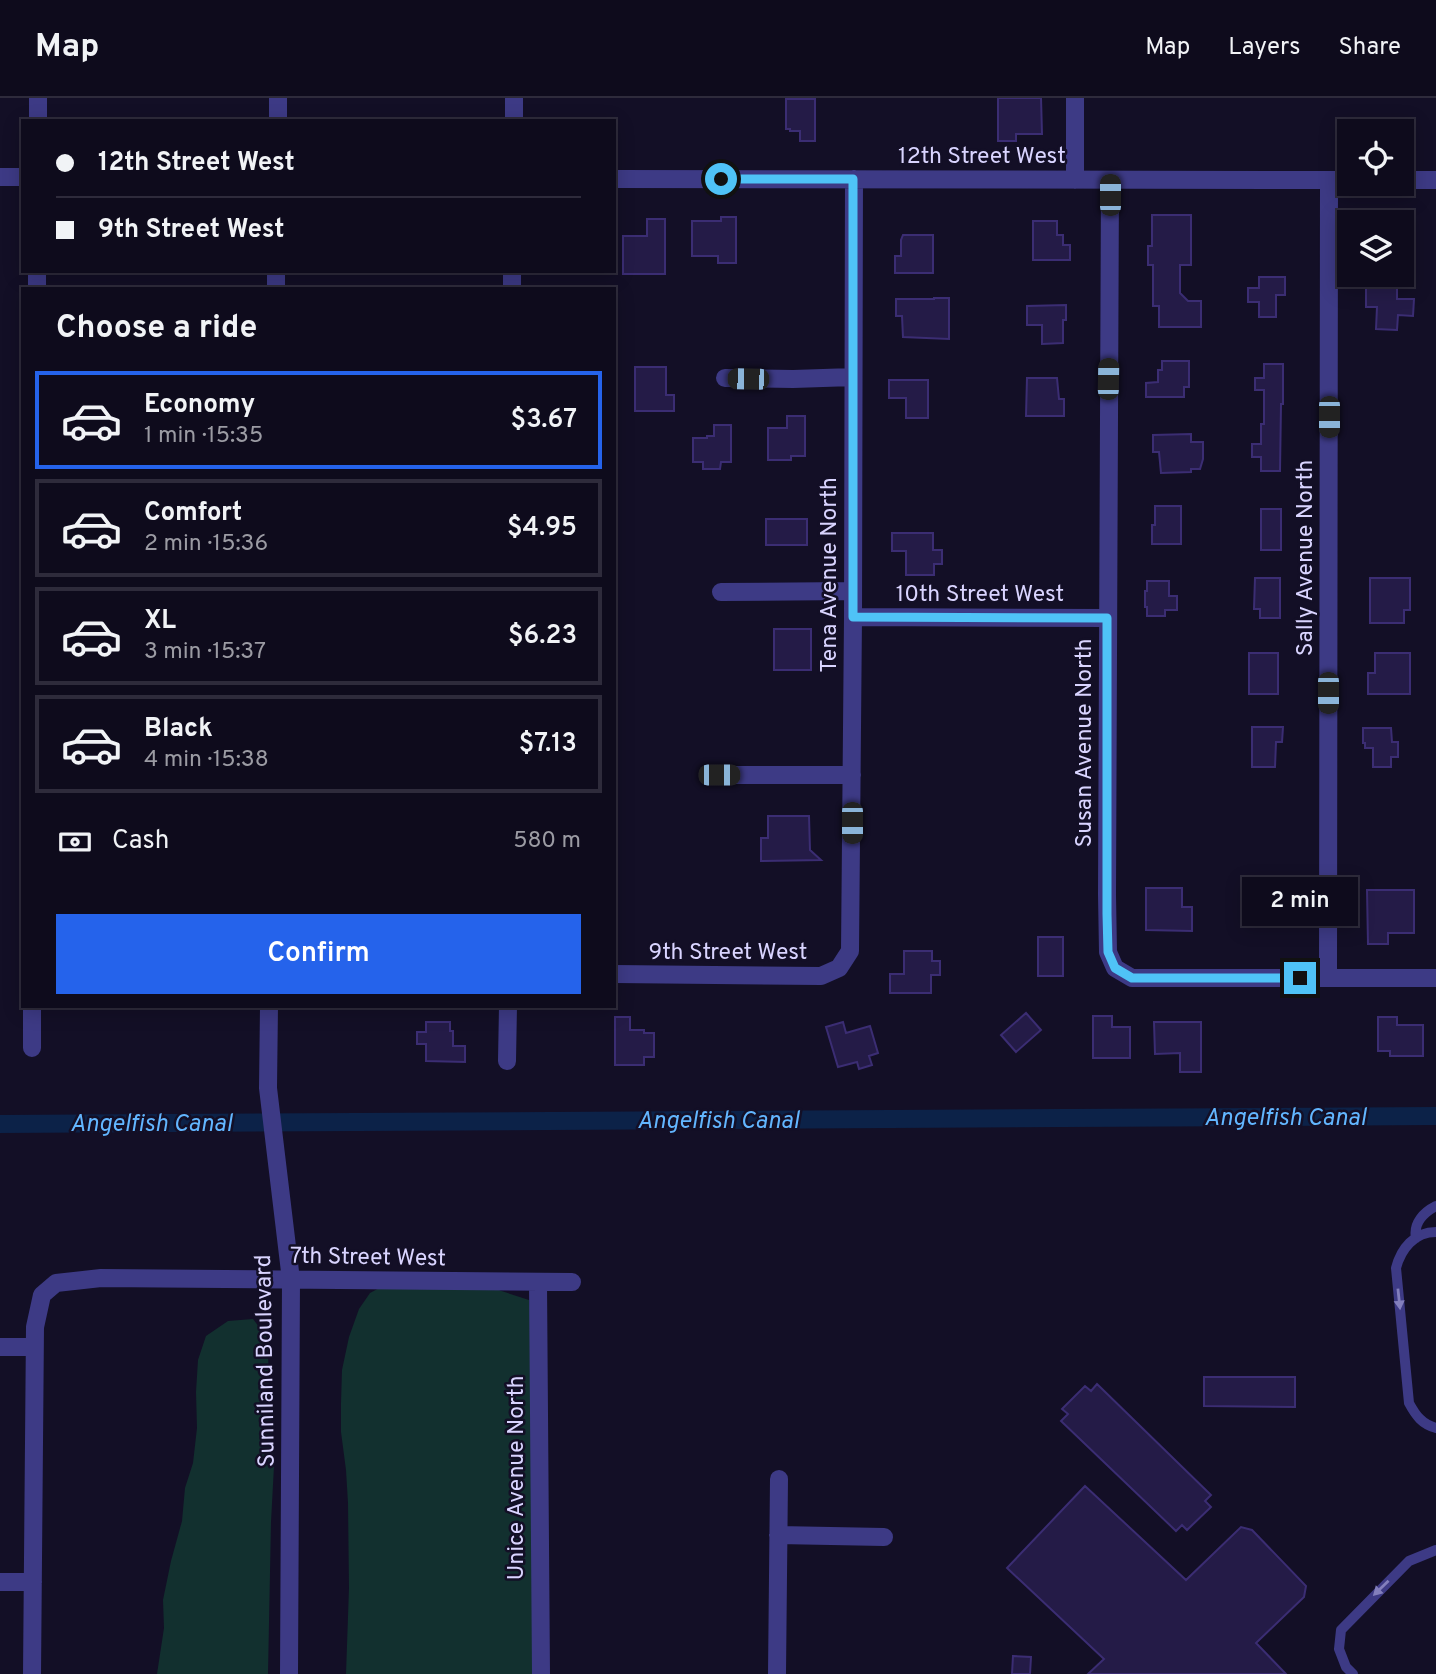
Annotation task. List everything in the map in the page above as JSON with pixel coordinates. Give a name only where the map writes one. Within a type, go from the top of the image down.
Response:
[{"type":"street","points":[[38,98],[38,119]]},
{"type":"street","points":[[278,98],[278,119]]},
{"type":"street","points":[[514,98],[514,119]]},
{"type":"street","points":[[1074,180],[1075,98]]},
{"type":"street","points":[[0,177],[21,177]]},
{"type":"street","name":"12th Street West","points":[[616,179],[1337,180]]},
{"type":"street","name":"Tena Avenue North","points":[[839,968],[850,951],[853,179]]},
{"type":"street","name":"Susan Avenue North","points":[[1110,180],[1108,952],[1115,968],[1132,978],[1328,978]]},
{"type":"street","name":"Sally Avenue North","points":[[1328,978],[1329,180]]},
{"type":"street","points":[[1414,180],[1436,180]]},
{"type":"street","points":[[725,378],[853,377]]},
{"type":"street","points":[[721,592],[853,591]]},
{"type":"street","name":"10th Street West","points":[[853,617],[1107,618]]},
{"type":"street","points":[[719,775],[852,775]]},
{"type":"street","name":"9th Street West","points":[[616,974],[821,976],[839,968]]},
{"type":"street","points":[[1328,978],[1436,978]]},
{"type":"street","points":[[32,1008],[32,1048]]},
{"type":"street","name":"Sunniland Boulevard","points":[[269,1008],[268,1088],[291,1280],[289,1674]]},
{"type":"street","points":[[507,1061],[508,1008]]},
{"type":"street","name":"7th Street West","points":[[34,1347],[42,1295],[56,1283],[101,1278],[572,1282]]},
{"type":"street","name":"Unice Avenue North","points":[[538,1283],[541,1674]]},
{"type":"street","points":[[0,1347],[34,1347],[32,1674]]},
{"type":"street","points":[[777,1674],[779,1479]]},
{"type":"street","points":[[778,1535],[884,1537]]},
{"type":"street","points":[[0,1582],[33,1582]]},
{"type":"lane","points":[[1416,1238],[1417,1224],[1423,1214],[1436,1206]]},
{"type":"lane","points":[[1436,1232],[1427,1232],[1407,1245],[1399,1256],[1396,1268],[1409,1403],[1416,1416],[1436,1429]]},
{"type":"lane","points":[[1353,1674],[1346,1667],[1339,1649],[1341,1630],[1409,1561],[1436,1550]]},
{"type":"green space","points":[[477,1283],[529,1300],[533,1333],[534,1674],[346,1674],[348,1503],[341,1403],[342,1370],[349,1337],[359,1309],[370,1293],[385,1285]]},
{"type":"green space","points":[[253,1319],[267,1338],[274,1466],[268,1674],[157,1674],[164,1628],[163,1600],[182,1521],[185,1488],[193,1463],[197,1428],[198,1360],[206,1336],[228,1321]]},
{"type":"building","points":[[998,98],[1041,98],[1042,134],[1016,134],[1016,141],[998,141]]},
{"type":"building","points":[[786,99],[815,99],[815,141],[800,141],[800,131],[786,129]]},
{"type":"building","points":[[1152,215],[1191,215],[1191,265],[1180,265],[1180,293],[1188,301],[1201,301],[1201,327],[1159,327],[1159,306],[1153,306],[1153,265],[1148,265],[1148,246],[1152,246]]},
{"type":"building","points":[[721,217],[736,217],[736,263],[718,263],[718,256],[692,256],[692,221],[721,221]]},
{"type":"building","points":[[647,219],[665,219],[665,274],[623,274],[623,236],[647,236]]},
{"type":"building","points":[[1033,221],[1057,221],[1057,235],[1063,235],[1063,245],[1070,245],[1070,260],[1033,260]]},
{"type":"building","points":[[903,235],[933,235],[933,273],[895,273],[895,256],[901,256]]},
{"type":"building","points":[[1259,277],[1285,277],[1285,295],[1276,295],[1276,317],[1259,317],[1259,302],[1248,302],[1248,288],[1259,288]]},
{"type":"building","points":[[1366,287],[1397,287],[1397,299],[1414,299],[1413,316],[1398,315],[1397,330],[1376,329],[1377,307],[1366,307]]},
{"type":"building","points":[[949,298],[949,339],[903,337],[902,316],[896,316],[896,299]]},
{"type":"building","points":[[1066,305],[1063,343],[1042,344],[1042,325],[1027,325],[1027,306]]},
{"type":"building","points":[[1162,361],[1189,361],[1189,387],[1184,387],[1184,397],[1146,397],[1146,383],[1158,382],[1158,370],[1162,370]]},
{"type":"building","points":[[1264,364],[1283,364],[1280,471],[1261,471],[1261,457],[1252,457],[1252,444],[1261,444],[1261,424],[1264,424],[1264,390],[1255,390],[1255,378],[1264,378]]},
{"type":"building","points":[[635,367],[666,367],[666,395],[674,395],[674,411],[635,411]]},
{"type":"building","points":[[1027,378],[1057,378],[1059,399],[1064,399],[1064,416],[1026,416]]},
{"type":"building","points":[[889,380],[928,380],[928,418],[906,418],[906,398],[889,398]]},
{"type":"building","points":[[787,416],[805,416],[805,456],[791,456],[791,460],[768,460],[768,428],[787,428]]},
{"type":"building","points":[[714,425],[731,425],[731,462],[721,462],[720,469],[703,469],[703,462],[693,462],[693,438],[714,436]]},
{"type":"building","points":[[1191,434],[1191,442],[1203,442],[1200,469],[1161,473],[1159,452],[1153,452],[1153,435]]},
{"type":"building","points":[[1155,506],[1181,506],[1181,544],[1152,544]]},
{"type":"building","points":[[1261,509],[1281,509],[1281,550],[1261,550]]},
{"type":"building","points":[[766,519],[807,519],[807,545],[766,545]]},
{"type":"building","points":[[892,533],[933,533],[933,550],[942,550],[942,564],[934,564],[934,575],[906,575],[906,551],[892,551]]},
{"type":"building","points":[[1255,578],[1280,578],[1280,618],[1260,618],[1260,609],[1254,609]]},
{"type":"building","points":[[1370,578],[1410,578],[1410,610],[1404,610],[1404,623],[1370,623]]},
{"type":"building","points":[[1147,581],[1169,581],[1169,596],[1177,596],[1177,610],[1165,610],[1165,616],[1147,616]]},
{"type":"building","points":[[774,629],[811,629],[811,670],[774,670]]},
{"type":"building","points":[[1249,653],[1278,653],[1278,694],[1249,694]]},
{"type":"building","points":[[1375,653],[1410,653],[1410,694],[1368,694],[1368,673],[1375,673]]},
{"type":"building","points":[[1252,727],[1283,727],[1282,742],[1276,742],[1275,767],[1252,767]]},
{"type":"building","points":[[1363,728],[1391,728],[1392,742],[1398,742],[1398,757],[1391,757],[1391,767],[1373,767],[1373,748],[1365,748]]},
{"type":"building","points":[[768,816],[809,816],[810,850],[821,860],[761,861],[761,838],[768,838]]},
{"type":"building","points":[[1251,887],[1285,888],[1285,903],[1275,903],[1275,927],[1243,927],[1244,910],[1251,910]]},
{"type":"building","points":[[1146,888],[1182,888],[1182,907],[1192,907],[1192,931],[1146,930]]},
{"type":"building","points":[[1367,890],[1414,890],[1414,933],[1388,933],[1388,944],[1368,944]]},
{"type":"building","points":[[1038,937],[1063,937],[1063,976],[1038,976]]},
{"type":"building","points":[[904,951],[932,951],[932,961],[940,961],[940,975],[931,975],[931,993],[890,993],[890,974],[904,974]]},
{"type":"building","points":[[1026,1013],[1041,1030],[1016,1052],[1001,1035]]},
{"type":"building","points":[[1093,1016],[1112,1016],[1112,1027],[1130,1027],[1130,1058],[1093,1058]]},
{"type":"building","points":[[615,1017],[630,1017],[630,1030],[654,1033],[654,1057],[644,1057],[644,1065],[615,1065]]},
{"type":"building","points":[[1378,1017],[1397,1017],[1397,1025],[1423,1025],[1423,1056],[1390,1056],[1390,1051],[1378,1051]]},
{"type":"building","points":[[426,1022],[450,1022],[453,1046],[465,1046],[465,1062],[426,1061],[426,1044],[417,1044],[417,1032],[426,1032]]},
{"type":"building","points":[[843,1022],[846,1033],[870,1026],[878,1053],[869,1056],[872,1065],[859,1069],[857,1062],[838,1067],[826,1027]]},
{"type":"building","points":[[1154,1022],[1201,1022],[1201,1072],[1180,1072],[1180,1053],[1155,1054]]},
{"type":"building","points":[[1204,1377],[1295,1377],[1295,1407],[1204,1406]]},
{"type":"building","points":[[1097,1384],[1211,1495],[1205,1501],[1211,1507],[1187,1530],[1182,1525],[1176,1531],[1061,1421],[1068,1414],[1062,1409],[1085,1386],[1091,1391]]},
{"type":"building","points":[[1085,1486],[1186,1580],[1241,1527],[1252,1530],[1306,1586],[1304,1597],[1256,1643],[1286,1674],[1088,1674],[1104,1659],[1007,1568]]},
{"type":"building","points":[[1013,1656],[1031,1657],[1030,1674],[1012,1674]]},
{"type":"waterway","name":"Angelfish Canal","points":[[0,1124],[1436,1116]]},
{"type":"route","points":[[721,179],[853,179],[853,617],[1107,618],[1107,914],[1108,952],[1115,968],[1132,978],[1300,978]]}]
